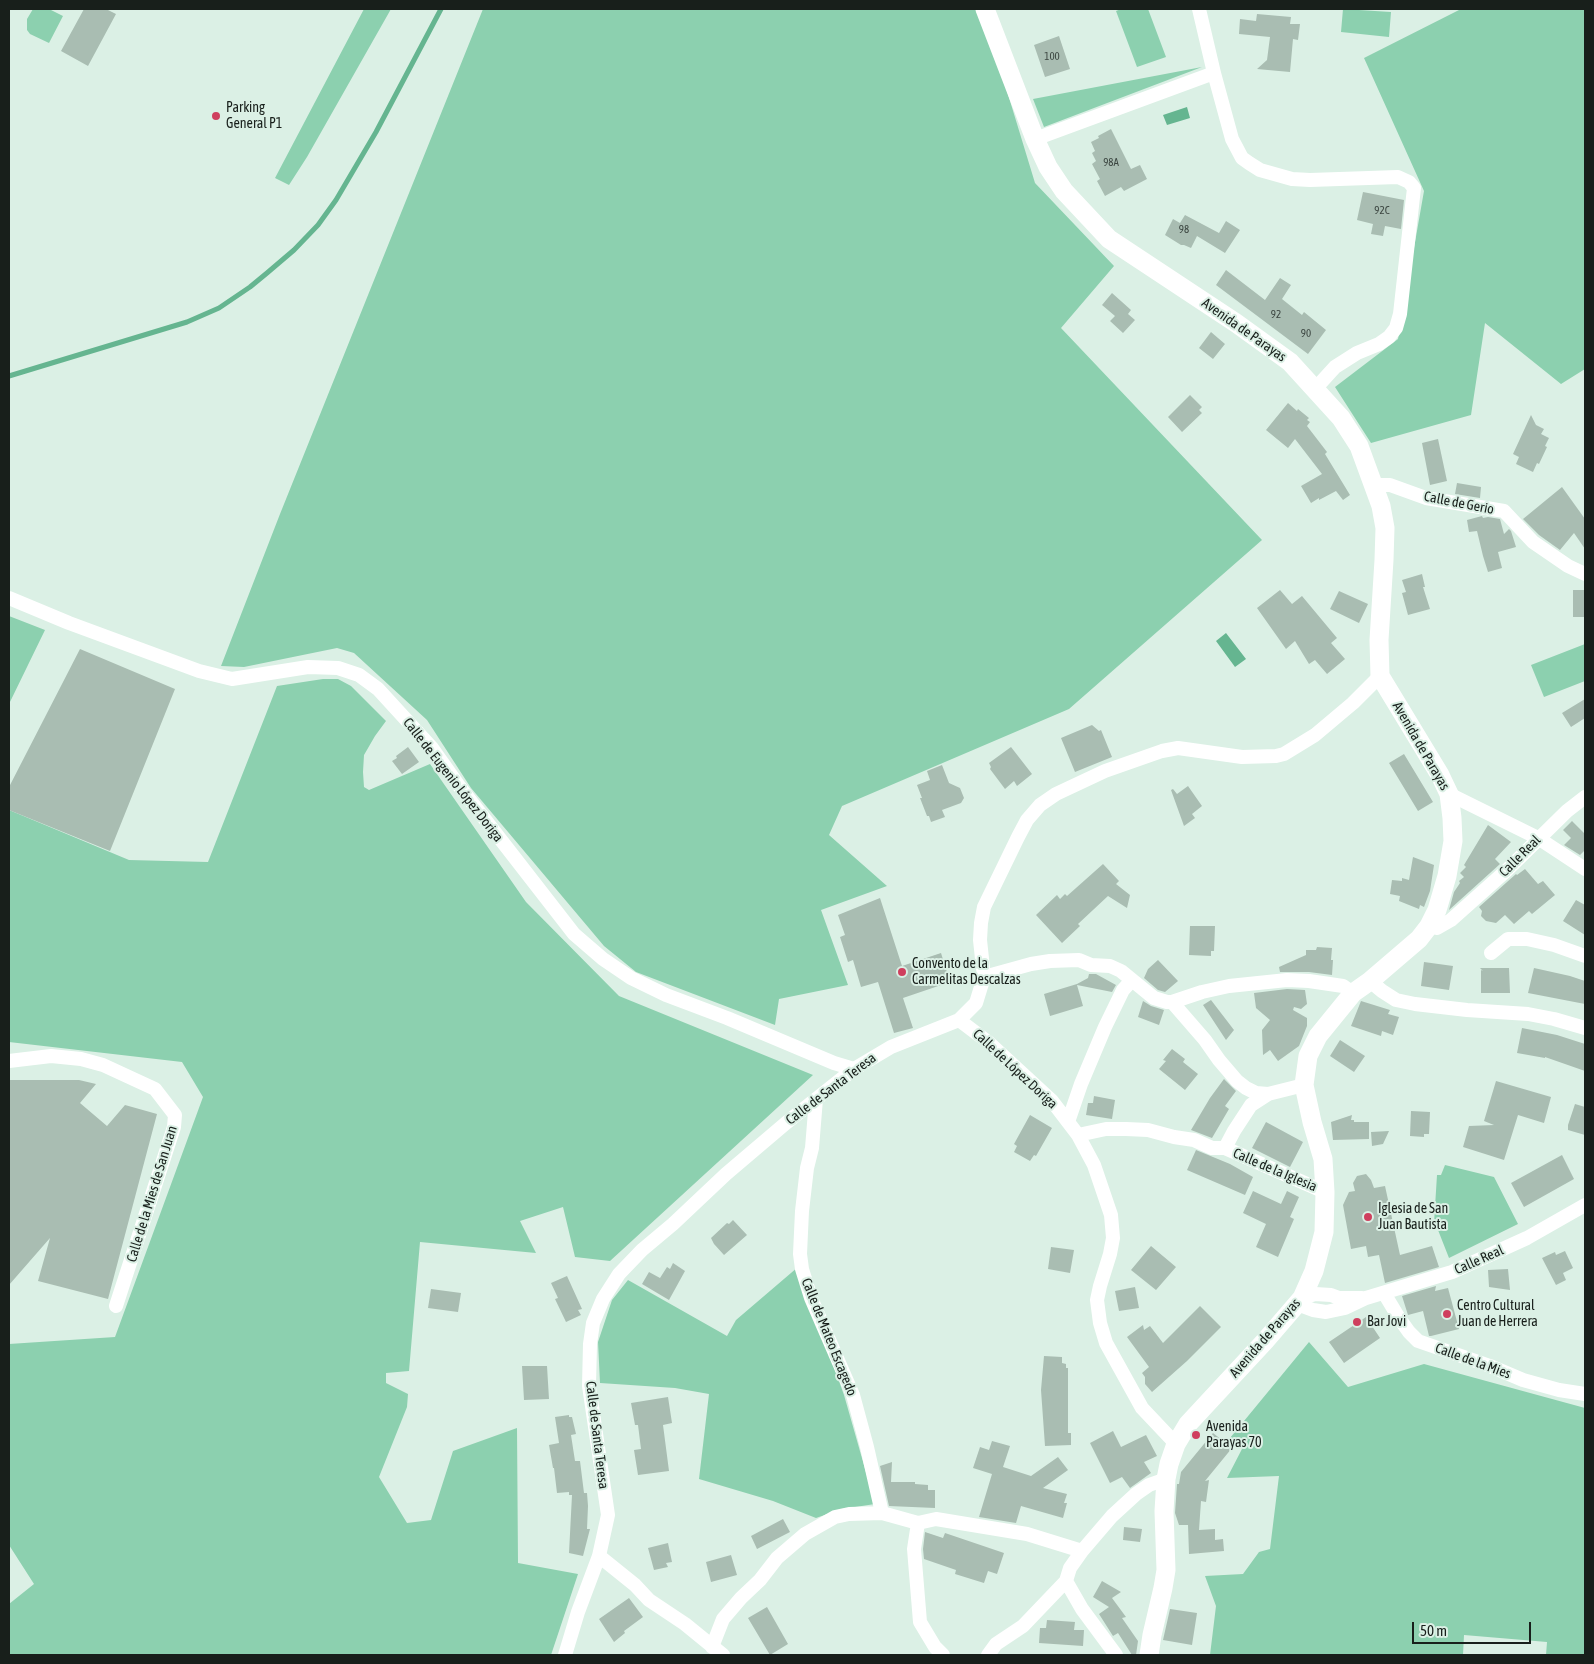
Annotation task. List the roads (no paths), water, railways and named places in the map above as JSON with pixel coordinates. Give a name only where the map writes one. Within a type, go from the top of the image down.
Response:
[{"type":"street","name":"Avenida de Parayas","points":[[985,9],[1035,139],[1048,167],[1064,191],[1084,215],[1109,239],[1290,362],[1340,418],[1359,446],[1381,506],[1385,528],[1379,640],[1380,676],[1440,775],[1449,794],[1452,818],[1453,841],[1447,876],[1437,910],[1429,926],[1418,939],[1370,981],[1353,993],[1318,1036],[1308,1056],[1304,1085],[1323,1159],[1325,1192],[1324,1232],[1315,1263],[1299,1301],[1265,1342],[1188,1424],[1176,1444],[1166,1479],[1164,1512],[1166,1570],[1149,1655]]},
{"type":"street","points":[[1199,9],[1232,139],[1242,158],[1260,170],[1292,179],[1398,177],[1409,182],[1414,188],[1400,314],[1396,328],[1389,337],[1379,344],[1357,353],[1335,368],[1315,389]]},
{"type":"street","points":[[1035,139],[1214,73]]},
{"type":"street","name":"Calle de Gerio","points":[[1373,485],[1390,485],[1426,498],[1504,511],[1533,542],[1568,566],[1585,574]]},
{"type":"street","name":"Calle de Eugenio López Doriga","points":[[9,598],[69,623],[199,671],[232,679],[308,667],[338,668],[359,675],[378,689],[432,748],[459,786],[574,934],[603,959],[631,978],[666,995],[727,1018],[834,1063],[854,1069]]},
{"type":"street","name":"Calle de Santa Teresa","points":[[565,1655],[578,1612],[599,1556],[608,1515],[589,1386],[590,1344],[593,1323],[603,1299],[619,1274],[642,1250],[733,1168],[854,1069],[891,1047],[960,1020],[976,1003],[984,977],[980,940],[984,907],[1018,836],[1040,805],[1056,794],[1105,771],[1162,751],[1178,748],[1195,749],[1220,755],[1242,757],[1284,754],[1315,735],[1353,703],[1380,676]]},
{"type":"street","points":[[1449,794],[1538,838],[1585,869]]},
{"type":"street","name":"Calle Real","points":[[1429,926],[1437,928],[1451,920],[1567,811],[1585,797]]},
{"type":"street","points":[[1491,953],[1508,939],[1527,939],[1554,945],[1585,956]]},
{"type":"street","points":[[984,977],[1031,964],[1079,960],[1091,965],[1110,966],[1121,971],[1154,998],[1172,1002],[1202,992],[1230,986],[1287,980],[1343,986],[1353,993]]},
{"type":"street","points":[[1068,1122],[1081,1084],[1105,1027],[1123,990],[1132,980]]},
{"type":"street","points":[[1370,981],[1396,1000],[1441,1008],[1537,1016],[1585,1028]]},
{"type":"street","points":[[1172,1002],[1237,1081],[1256,1093],[1268,1094],[1304,1085]]},
{"type":"street","name":"Calle de López Doriga","points":[[960,1020],[1020,1070],[1052,1101],[1078,1135],[1094,1165],[1111,1216],[1113,1238],[1097,1300],[1100,1323],[1106,1343],[1142,1408],[1176,1444]]},
{"type":"street","name":"Calle de la Mies de San Juan","points":[[9,1061],[52,1056],[81,1059],[103,1065],[155,1089],[175,1115],[174,1127],[116,1306]]},
{"type":"street","points":[[1225,1148],[1251,1105],[1268,1094]]},
{"type":"street","name":"Calle de Mateo Escagedo","points":[[816,1099],[812,1148],[807,1168],[802,1211],[800,1254],[802,1269],[811,1298],[853,1395],[882,1513]]},
{"type":"street","name":"Calle de la Iglesia","points":[[1078,1135],[1106,1129],[1148,1130],[1194,1140],[1212,1148],[1225,1148],[1325,1192]]},
{"type":"street","name":"Calle Real","points":[[1299,1301],[1313,1310],[1326,1312],[1345,1308],[1366,1298],[1452,1272],[1486,1258],[1527,1238],[1585,1205]]},
{"type":"street","points":[[1315,1263],[1323,1287],[1332,1295]]},
{"type":"street","name":"Calle de la Mies","points":[[1384,1293],[1398,1318],[1418,1341],[1490,1366],[1523,1380],[1560,1390],[1585,1394]]},
{"type":"street","name":"Calle Real","points":[[1299,1301],[1315,1294],[1332,1295],[1339,1298],[1366,1298]]},
{"type":"street","points":[[988,1655],[996,1644],[1023,1626],[1066,1581],[1070,1568],[1082,1550],[1112,1516],[1149,1485],[1166,1479]]},
{"type":"street","points":[[718,1651],[723,1619],[741,1598],[793,1543],[835,1517],[849,1514],[882,1513],[918,1523],[936,1519],[1003,1529],[1048,1539],[1082,1550]]},
{"type":"street","points":[[918,1523],[914,1549],[920,1622],[931,1641],[943,1655]]},
{"type":"street","points":[[599,1556],[635,1585],[649,1600],[685,1624],[718,1651]]},
{"type":"street","points":[[1066,1581],[1082,1610],[1116,1655]]},
{"type":"waterway","points":[[9,376],[187,322],[219,308],[267,273],[294,250],[318,225],[336,200],[376,132],[441,9]]},
{"type":"place","name":"Parking General P1","points":[[216,116]]},
{"type":"place","name":"Convento de la Carmelitas Descalzas","points":[[902,972]]},
{"type":"place","name":"Iglesia de San Juan Bautista","points":[[1368,1217]]},
{"type":"place","name":"Centro Cultural Juan de Herrera","points":[[1447,1314]]},
{"type":"place","name":"Bar Jovi","points":[[1357,1322]]},
{"type":"place","name":"Avenida Parayas 70","points":[[1196,1435]]}]
